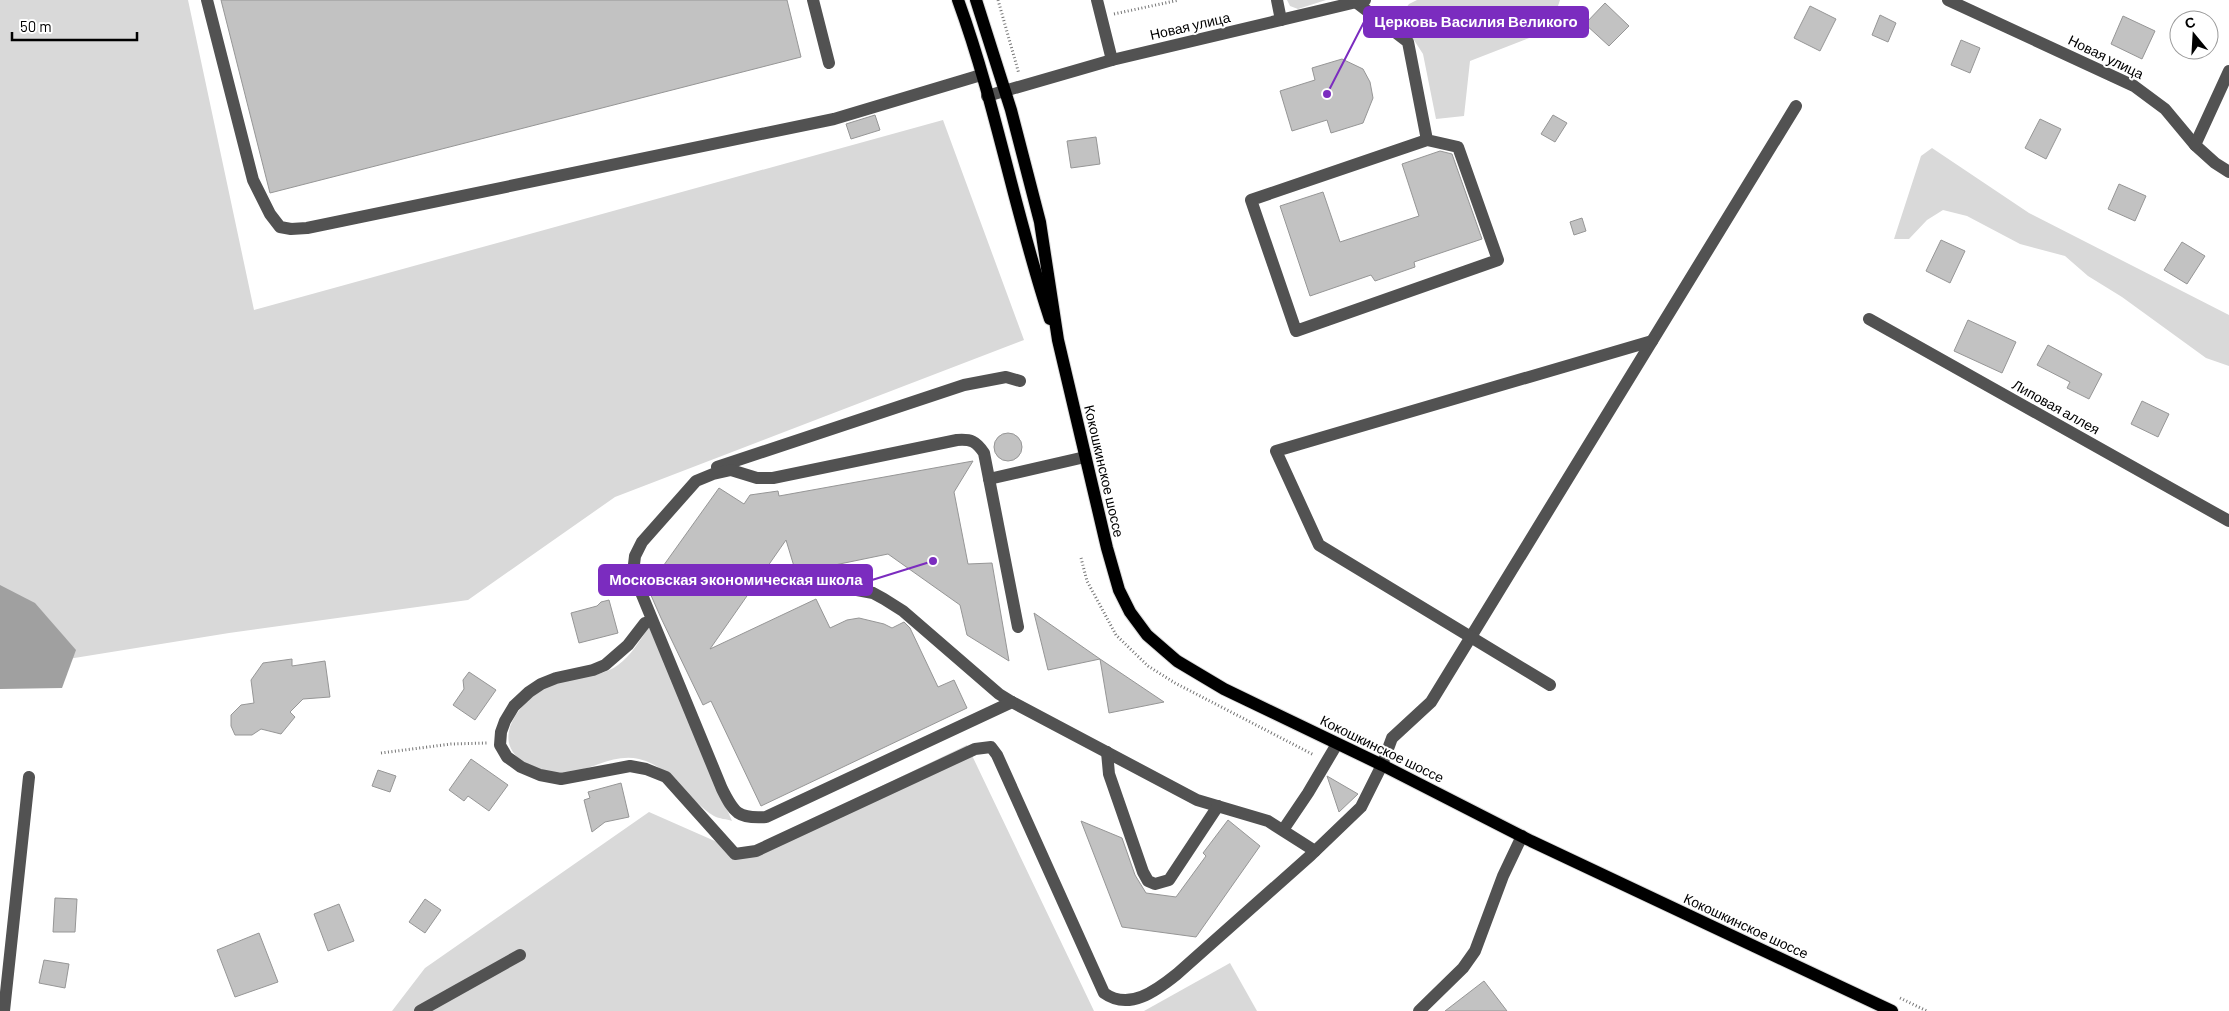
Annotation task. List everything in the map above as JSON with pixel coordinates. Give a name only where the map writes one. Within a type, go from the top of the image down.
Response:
[{"type":"main road","points":[[958,0],[987,96],[1041,292],[1058,340]]},
{"type":"main road","points":[[976,0],[1005,91],[1040,222],[1058,340]]},
{"type":"main road","name":"Кокошкинское шоссе","points":[[1058,340],[1085,457],[1119,590],[1130,612],[1147,635],[1177,662],[1208,681],[1382,765],[1522,836],[1892,1011]]},
{"type":"street","points":[[207,0],[253,180],[270,214],[280,226],[291,229],[307,228],[834,119],[981,75]]},
{"type":"street","points":[[813,0],[829,64]]},
{"type":"street","points":[[1097,0],[1112,60]]},
{"type":"street","points":[[1277,0],[1281,20]]},
{"type":"street","name":"Новая улица","points":[[1948,0],[2134,86],[2165,109],[2195,145],[2214,163],[2229,172]]},
{"type":"street","points":[[1362,1],[1408,42],[1427,140]]},
{"type":"street","name":"Новая улица","points":[[987,96],[1080,68],[1281,20],[1339,3],[1362,1]]},
{"type":"street","points":[[2195,145],[2229,71]]},
{"type":"street","points":[[645,623],[628,645],[605,665],[541,684],[514,706],[501,732],[500,744],[507,757],[521,767],[540,775],[561,779],[630,766],[646,769],[666,777],[735,854],[756,851],[975,749],[991,747],[997,755],[1104,993],[1112,1000],[1124,1002],[1138,1000],[1158,989],[1177,974],[1316,851],[1361,807],[1382,765],[1392,738],[1431,702],[1796,106]]},
{"type":"street","points":[[1427,140],[1458,147],[1498,260],[1296,332],[1251,200],[1427,140]]},
{"type":"street","name":"Липовая аллея","points":[[1869,319],[2229,521]]},
{"type":"street","points":[[1550,685],[1396,590],[1319,546],[1276,451],[1652,341]]},
{"type":"street","points":[[702,472],[964,385],[1006,378],[1020,381]]},
{"type":"street","points":[[1012,702],[766,817],[751,818],[739,815],[730,804],[722,789],[633,573],[634,556],[642,542],[696,481],[713,474],[731,470],[757,478],[773,478],[957,440],[970,439],[978,442],[984,453],[1018,628]]},
{"type":"street","points":[[989,479],[1085,457]]},
{"type":"street","points":[[816,586],[873,593],[903,612],[999,694],[1012,702],[1198,800],[1268,821],[1316,851]]},
{"type":"street","points":[[1283,830],[1308,793],[1336,744]]},
{"type":"street","points":[[1107,752],[1109,774],[1143,872],[1148,881],[1162,884],[1169,880],[1218,806]]},
{"type":"street","points":[[4,1011],[29,778]]},
{"type":"street","points":[[1419,1011],[1463,968],[1475,951],[1503,876],[1522,836]]},
{"type":"street","points":[[420,1011],[520,955]]},
{"type":"path","points":[[998,0],[1022,86]]},
{"type":"path","points":[[1101,17],[1179,0]]},
{"type":"path","points":[[381,753],[451,744],[481,742],[500,744]]},
{"type":"path","points":[[1891,994],[1927,1011]]},
{"type":"shaded area","points":[[0,0],[188,0],[254,310],[943,120],[1024,340],[615,497],[468,600],[229,633],[0,670]]},
{"type":"shaded area","points":[[1287,0],[1326,0],[1298,9],[1290,6]]},
{"type":"shaded area","points":[[1417,0],[1560,0],[1550,30],[1470,61],[1464,116],[1436,119],[1423,54],[1399,17],[1409,4]]},
{"type":"shaded area","points":[[1932,148],[2029,213],[2229,315],[2229,366],[2206,358],[2122,297],[2088,276],[2065,256],[2020,244],[1967,216],[1943,210],[1927,220],[1909,239],[1894,239],[1921,156]]},
{"type":"shaded area","points":[[0,585],[35,603],[76,650],[62,688],[0,689]]},
{"type":"shaded area","points":[[649,627],[732,821],[714,816],[660,769],[639,759],[616,759],[573,772],[561,773],[550,772],[532,766],[520,759],[512,750],[508,740],[509,729],[523,705],[536,693],[555,683],[599,674],[618,665],[631,652]]},
{"type":"shaded area","points":[[967,745],[1094,1011],[392,1011],[425,968],[649,812],[742,853]]},
{"type":"shaded area","points":[[1230,963],[1257,1011],[1144,1011]]},
{"type":"building","points":[[221,0],[787,0],[801,57],[270,193]]},
{"type":"building","points":[[1605,3],[1629,26],[1609,46],[1585,24]]},
{"type":"building","points":[[1810,6],[1836,19],[1820,51],[1794,38]]},
{"type":"building","points":[[1880,15],[1896,23],[1888,42],[1872,35]]},
{"type":"building","points":[[2123,16],[2155,31],[2142,59],[2111,44]]},
{"type":"building","points":[[1961,40],[1980,48],[1970,73],[1951,65]]},
{"type":"building","points":[[1342,59],[1363,69],[1370,82],[1373,98],[1363,123],[1331,133],[1327,120],[1292,131],[1280,91],[1315,80],[1312,68]]},
{"type":"building","points":[[875,115],[880,130],[851,139],[846,124]]},
{"type":"building","points":[[1553,115],[1567,123],[1555,142],[1541,134]]},
{"type":"building","points":[[2040,119],[2061,129],[2046,159],[2025,148]]},
{"type":"building","points":[[1096,137],[1100,164],[1071,168],[1067,141]]},
{"type":"building","points":[[1440,151],[1452,154],[1482,239],[1414,262],[1415,267],[1375,281],[1371,275],[1310,296],[1280,206],[1323,192],[1340,242],[1419,216],[1402,164]]},
{"type":"building","points":[[2119,184],[2146,196],[2135,221],[2108,209]]},
{"type":"building","points":[[1582,218],[1586,231],[1574,235],[1570,222]]},
{"type":"building","points":[[1941,240],[1965,251],[1950,283],[1926,271]]},
{"type":"building","points":[[2182,242],[2205,256],[2187,284],[2164,270]]},
{"type":"building","points":[[1968,320],[2016,342],[2002,373],[1954,351]]},
{"type":"building","points":[[2048,345],[2102,374],[2089,399],[2067,388],[2070,382],[2037,365]]},
{"type":"building","points":[[2142,401],[2169,414],[2158,437],[2131,424]]},
{"type":"building","points":[[1008,433],[1018,437],[1022,447],[1018,457],[1008,461],[998,457],[994,447],[998,437]]},
{"type":"building","points":[[973,461],[954,492],[968,564],[992,563],[1009,661],[967,635],[960,605],[888,554],[796,573],[786,540],[710,649],[816,599],[830,628],[847,620],[859,618],[884,624],[892,628],[904,622],[910,628],[938,687],[954,680],[967,708],[761,806],[711,701],[703,705],[646,584],[651,583],[719,488],[744,504],[750,495],[778,491],[779,496]]},
{"type":"building","points":[[609,600],[618,633],[579,643],[571,613],[597,606],[601,602]]},
{"type":"building","points":[[1034,613],[1100,659],[1048,670]]},
{"type":"building","points":[[292,659],[292,666],[325,661],[330,697],[303,699],[290,712],[295,717],[281,734],[261,729],[252,735],[235,735],[231,726],[231,715],[241,705],[254,703],[251,680],[263,663]]},
{"type":"building","points":[[1100,659],[1164,702],[1109,713]]},
{"type":"building","points":[[469,672],[496,690],[475,720],[453,705],[464,689],[463,680]]},
{"type":"building","points":[[471,759],[508,785],[489,811],[468,796],[464,801],[449,790]]},
{"type":"building","points":[[378,770],[396,776],[390,792],[372,786]]},
{"type":"building","points":[[1327,776],[1358,794],[1339,812]]},
{"type":"building","points":[[621,783],[629,817],[605,822],[592,832],[584,800],[590,798],[588,792]]},
{"type":"building","points":[[1228,820],[1260,846],[1196,937],[1122,927],[1081,821],[1122,838],[1135,875],[1146,893],[1176,897],[1206,856],[1203,853]]},
{"type":"building","points":[[55,898],[77,899],[75,932],[53,932]]},
{"type":"building","points":[[425,899],[441,910],[425,933],[409,922]]},
{"type":"building","points":[[339,904],[354,941],[328,951],[314,914]]},
{"type":"building","points":[[259,933],[278,982],[235,997],[217,950]]},
{"type":"building","points":[[44,960],[69,964],[65,988],[39,983]]},
{"type":"building","points":[[1484,981],[1507,1011],[1445,1011]]},
{"type":"place","name":"Церковь Василия Великого","points":[[1327,94]]},
{"type":"place","name":"Московская экономическая школа","points":[[933,561]]}]
